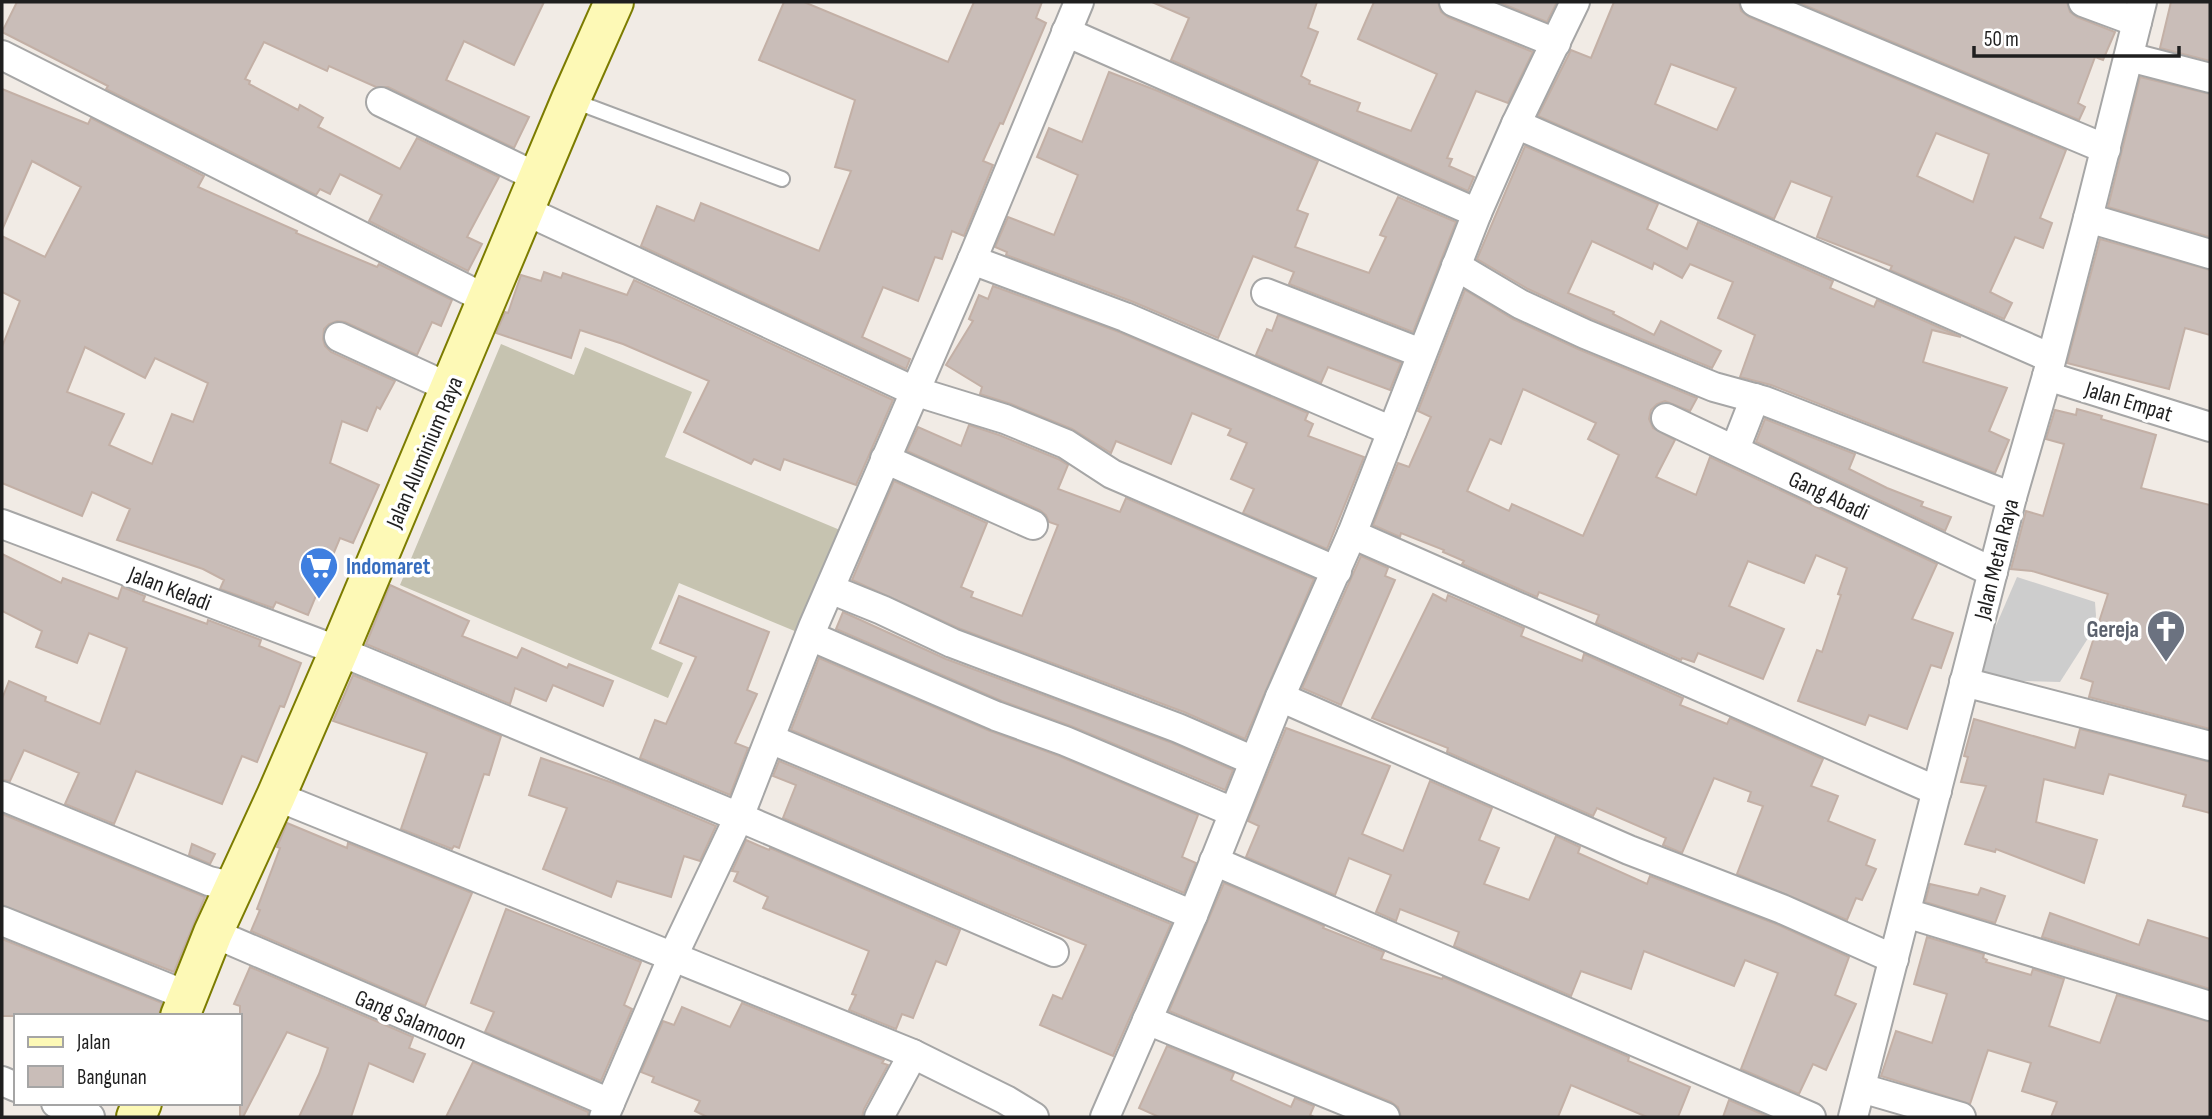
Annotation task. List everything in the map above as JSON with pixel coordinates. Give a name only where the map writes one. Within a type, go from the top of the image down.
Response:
[{"type":"main road","name":"Jalan Aluminium Raya","points":[[184,1006],[213,933],[339,651],[612,3]]},
{"type":"street","points":[[608,1110],[673,956],[739,817],[810,636],[972,260],[1079,2]]},
{"type":"street","points":[[1454,2],[1556,43]]},
{"type":"street","points":[[1105,1117],[1193,915],[1280,697],[1337,571],[1477,213],[1516,124],[1575,2]]},
{"type":"street","points":[[1755,2],[2106,149]]},
{"type":"street","points":[[2083,2],[2139,12]]},
{"type":"street","name":"Jalan Metal Raya","points":[[1853,1117],[2012,497],[2106,149],[2139,12]]},
{"type":"street","points":[[1066,32],[1477,213]]},
{"type":"street","points":[[2,55],[488,300]]},
{"type":"street","points":[[2129,57],[2210,78]]},
{"type":"street","points":[[381,102],[532,194],[914,391],[1005,419],[1066,444],[1112,474],[1337,571]]},
{"type":"street","name":"Jalan Empat","points":[[1516,124],[2049,367],[2210,427]]},
{"type":"street","points":[[2088,218],[2210,254]]},
{"type":"street","points":[[972,260],[1125,317],[1392,431]]},
{"type":"street","points":[[1455,266],[1520,304],[1585,334],[1714,387],[1755,398],[2012,497]]},
{"type":"street","points":[[1266,293],[1421,353]]},
{"type":"street","points":[[339,337],[450,388]]},
{"type":"street","points":[[1735,449],[1755,398]]},
{"type":"street","name":"Gang Abadi","points":[[1666,418],[1993,572]]},
{"type":"street","points":[[885,459],[1033,525]]},
{"type":"street","name":"Jalan Keladi","points":[[2,524],[339,651],[739,817],[1054,952]]},
{"type":"street","points":[[1352,534],[1937,791]]},
{"type":"street","points":[[830,589],[952,643],[1178,728],[1254,761]]},
{"type":"street","points":[[810,636],[996,716],[1065,741],[1233,812]]},
{"type":"street","points":[[1965,682],[2210,746]]},
{"type":"street","points":[[1280,697],[1629,850],[1782,909],[1895,958]]},
{"type":"street","points":[[770,738],[1193,915]]},
{"type":"street","points":[[2,796],[209,881],[235,887]]},
{"type":"street","points":[[276,796],[913,1054],[1006,1100],[1034,1117]]},
{"type":"street","points":[[1213,861],[1811,1117]]},
{"type":"street","points":[[1906,913],[2210,1006]]},
{"type":"street","points":[[2,921],[184,1006]]},
{"type":"street","name":"Gang Salamoon","points":[[213,933],[608,1110]]},
{"type":"street","points":[[1147,1020],[1385,1117]]},
{"type":"street","points":[[879,1117],[913,1054]]},
{"type":"street","points":[[1861,1088],[1961,1117]]},
{"type":"street","points":[[61,1105],[90,1117]]},
{"type":"lane","points":[[571,99],[782,179]]},
{"type":"shaded area","points":[[501,344],[574,375],[585,347],[692,392],[665,457],[840,530],[797,632],[679,583],[651,649],[683,663],[668,698],[400,585]]},
{"type":"shaded area","points":[[2017,577],[2095,602],[2096,616],[2092,632],[2060,682],[1989,680],[1976,672]]},
{"type":"building","points":[[17,2],[544,2],[514,65],[464,41],[446,80],[529,117],[514,148],[388,87],[376,87],[329,66],[327,71],[264,42],[245,79],[250,81],[249,84],[298,110],[300,105],[323,118],[318,127],[400,169],[417,138],[499,177],[467,237],[482,244],[468,271],[369,221],[382,195],[340,174],[330,194],[320,189],[316,195],[106,89],[108,86],[2,32]]},
{"type":"building","points":[[784,2],[804,2],[948,62],[974,2],[1042,2],[1036,18],[1046,23],[1003,124],[1000,123],[983,161],[993,165],[964,236],[952,231],[942,259],[935,257],[918,301],[883,287],[862,337],[910,359],[906,369],[641,246],[657,206],[694,221],[701,203],[819,251],[851,171],[835,167],[855,100],[759,60]]},
{"type":"building","points":[[1152,2],[1317,2],[1308,28],[1318,32],[1301,76],[1310,81],[1309,84],[1360,103],[1357,111],[1411,131],[1437,74],[1358,39],[1374,2],[1438,2],[1441,12],[1448,17],[1533,52],[1508,103],[1476,91],[1447,158],[1452,159],[1449,166],[1474,177],[1468,191],[1171,60],[1189,18]]},
{"type":"building","points":[[1498,2],[1557,2],[1547,22]]},
{"type":"building","points":[[1614,2],[1739,2],[1741,11],[1749,17],[2066,150],[2040,218],[2052,223],[2043,248],[2015,237],[1990,292],[2012,303],[2004,319],[1890,270],[1892,266],[1817,237],[1832,197],[1791,181],[1774,219],[1538,116],[1571,50],[1591,58]],"holes":[[[1671,64],[1736,88],[1717,130],[1655,104]],[[1936,133],[1989,154],[1973,202],[1917,176]]]},
{"type":"building","points":[[1797,2],[2067,2],[2070,12],[2077,17],[2115,32],[2103,60],[2095,57],[2078,103],[2085,107],[2079,120]]},
{"type":"building","points":[[2171,2],[2210,2],[2210,61],[2160,48]]},
{"type":"building","points":[[1109,72],[1318,161],[1297,210],[1308,214],[1295,247],[1369,273],[1386,237],[1380,235],[1398,197],[1456,222],[1413,332],[1289,284],[1294,272],[1253,256],[1218,338],[1131,301],[1006,255],[1007,252],[995,247],[1008,217],[1054,235],[1078,175],[1037,157],[1049,128],[1082,142]]},
{"type":"building","points":[[2140,77],[2210,94],[2210,237],[2108,207]]},
{"type":"building","points":[[2,89],[88,124],[91,118],[204,176],[198,187],[297,231],[296,233],[377,267],[379,264],[452,300],[441,326],[432,322],[417,355],[345,322],[337,321],[324,329],[325,346],[331,352],[395,381],[380,409],[377,407],[367,431],[342,421],[330,463],[379,485],[353,543],[340,538],[308,615],[276,602],[273,608],[220,589],[224,580],[203,569],[117,540],[130,509],[92,492],[82,516],[2,483],[2,347],[20,301],[2,292],[2,236],[45,257],[81,187],[32,161],[2,230]],"holes":[[[85,347],[145,378],[155,358],[208,383],[193,422],[172,414],[152,464],[109,445],[124,414],[67,392]]]},
{"type":"building","points":[[1525,146],[1658,204],[1647,229],[1687,249],[1698,222],[1833,281],[1830,288],[1874,307],[1877,300],[1961,337],[1932,330],[1923,362],[2007,388],[1989,431],[2009,440],[1995,473],[1771,385],[1740,377],[1755,335],[1718,318],[1733,282],[1690,264],[1682,278],[1654,263],[1652,269],[1592,241],[1568,293],[1614,312],[1613,314],[1654,335],[1661,321],[1721,351],[1712,368],[1592,319],[1528,289],[1477,259]]},
{"type":"building","points":[[2100,239],[2210,270],[2210,335],[2185,328],[2169,389],[2067,363]]},
{"type":"building","points":[[544,272],[561,278],[563,273],[627,295],[634,280],[893,400],[856,485],[784,459],[780,470],[754,459],[751,464],[684,432],[709,381],[623,344],[580,330],[571,358],[496,333],[505,312],[508,313],[521,275],[541,281]]},
{"type":"building","points":[[993,286],[1119,332],[1308,413],[1305,420],[1313,424],[1308,436],[1364,457],[1327,549],[1243,513],[1254,489],[1231,479],[1247,443],[1228,435],[1231,429],[1192,413],[1171,464],[1116,441],[1111,453],[1072,429],[980,394],[982,387],[946,365],[973,321],[969,319],[979,295],[988,299]]},
{"type":"building","points":[[1465,290],[1513,319],[1697,398],[1690,411],[1665,401],[1651,410],[1649,419],[1653,428],[1675,440],[1656,477],[1696,495],[1710,457],[1937,564],[1912,619],[1953,633],[1941,668],[1931,665],[1907,729],[1869,715],[1865,725],[1798,701],[1817,650],[1822,652],[1847,568],[1816,555],[1804,583],[1748,561],[1729,606],[1784,629],[1763,679],[1698,653],[1694,662],[1682,658],[1681,660],[1596,623],[1599,615],[1539,592],[1537,597],[1462,564],[1464,561],[1443,552],[1444,550],[1401,533],[1400,537],[1373,525],[1398,463],[1409,467],[1431,417],[1418,411]],"holes":[[[1523,389],[1596,423],[1588,439],[1619,455],[1583,536],[1512,504],[1509,511],[1467,491],[1490,439],[1501,444]]]},
{"type":"building","points":[[1278,315],[1401,363],[1390,390],[1328,367],[1321,383],[1256,355],[1267,329],[1272,331]]},
{"type":"building","points":[[2077,409],[2156,435],[2141,488],[2210,505],[2210,729],[2089,697],[2093,682],[2081,678],[2108,594],[2032,571],[2011,569],[2026,511],[2043,516],[2064,444],[2046,439],[2055,410],[2076,415]]},
{"type":"building","points":[[1765,419],[1855,454],[1849,469],[1923,502],[1921,506],[1951,517],[1945,531],[1756,442]]},
{"type":"building","points":[[969,425],[1068,465],[1058,489],[1120,512],[1126,498],[1314,579],[1245,739],[1184,712],[958,628],[852,580],[894,481],[987,523],[961,587],[973,592],[971,597],[1022,616],[1058,525],[1049,522],[1040,510],[907,451],[918,427],[961,446]]},
{"type":"building","points":[[2,554],[61,583],[63,578],[118,599],[122,587],[145,596],[143,601],[207,624],[208,620],[261,640],[259,646],[301,663],[284,707],[280,706],[257,762],[242,756],[222,804],[136,771],[114,824],[65,804],[79,773],[24,750],[10,781],[2,780],[2,699],[9,681],[46,697],[45,701],[100,724],[127,648],[89,633],[77,663],[36,647],[42,631],[2,611]]},
{"type":"building","points":[[1361,556],[1388,568],[1385,576],[1395,580],[1341,705],[1302,688]]},
{"type":"building","points":[[390,585],[469,621],[462,636],[517,658],[522,648],[567,668],[569,664],[613,681],[603,706],[553,685],[546,701],[515,688],[510,704],[366,644]]},
{"type":"building","points":[[1433,594],[1446,601],[1448,595],[1524,628],[1521,636],[1582,661],[1584,654],[1683,698],[1680,705],[1727,724],[1730,718],[1823,759],[1811,786],[1838,796],[1828,821],[1875,840],[1866,865],[1876,869],[1862,900],[1856,898],[1847,920],[1737,874],[1763,806],[1748,801],[1751,792],[1714,778],[1682,853],[1663,845],[1666,838],[1597,808],[1593,816],[1447,752],[1448,748],[1372,718]]},
{"type":"building","points":[[679,596],[769,632],[747,690],[757,694],[735,743],[748,748],[730,795],[640,758],[655,720],[666,724],[696,657],[660,643]]},
{"type":"building","points":[[843,612],[946,659],[1172,743],[1233,770],[1225,790],[1071,726],[1002,701],[836,629]]},
{"type":"building","points":[[819,658],[1198,815],[1182,857],[1196,863],[1184,893],[791,730]]},
{"type":"building","points":[[353,675],[501,736],[489,775],[484,774],[459,848],[454,846],[452,849],[401,829],[427,753],[333,721]]},
{"type":"building","points":[[1974,719],[2075,748],[2080,729],[2210,762],[2210,813],[2183,806],[2186,795],[2109,774],[2103,794],[2044,779],[2036,822],[2097,840],[2084,883],[1996,849],[1995,852],[1965,844],[1986,786],[1961,782],[1968,757],[1964,756]]},
{"type":"building","points":[[1286,728],[1390,766],[1362,834],[1403,851],[1430,781],[1492,808],[1479,840],[1499,848],[1484,884],[1529,900],[1556,836],[1580,847],[1578,853],[1647,884],[1650,876],[1776,924],[1849,957],[1835,995],[1856,1004],[1826,1070],[1813,1064],[1799,1094],[1741,1069],[1778,973],[1745,960],[1734,986],[1644,951],[1631,989],[1581,971],[1571,996],[1454,946],[1459,932],[1400,909],[1396,921],[1376,912],[1391,875],[1349,858],[1335,895],[1246,857],[1259,826],[1248,821]]},
{"type":"building","points":[[541,758],[616,784],[716,826],[700,861],[684,856],[671,897],[617,881],[611,897],[543,869],[567,808],[529,795]]},
{"type":"building","points":[[779,761],[1171,924],[1113,1056],[1040,1025],[1053,995],[1062,999],[1086,945],[783,818],[796,785],[773,776]]},
{"type":"building","points":[[2,814],[205,897],[174,972],[2,905]]},
{"type":"building","points":[[287,823],[347,848],[348,843],[472,893],[425,1006],[251,931]]},
{"type":"building","points":[[746,840],[960,930],[946,965],[936,961],[913,1018],[902,1014],[896,1029],[849,1010],[856,995],[852,994],[869,951],[763,908],[768,897],[734,881],[738,872],[732,871]]},
{"type":"building","points":[[192,844],[215,854],[210,864],[189,855]]},
{"type":"building","points":[[1224,883],[1324,926],[1323,928],[1384,952],[1381,959],[1442,979],[1443,977],[1629,1057],[1628,1061],[1690,1087],[1678,1117],[1647,1117],[1571,1085],[1558,1117],[1401,1117],[1398,1107],[1391,1102],[1169,1011]]},
{"type":"building","points":[[1930,884],[1978,895],[1981,888],[2005,896],[1995,923],[1925,902]]},
{"type":"building","points":[[506,909],[641,962],[624,1005],[632,1009],[601,1081],[485,1032],[494,1012],[471,1003]]},
{"type":"building","points":[[2050,913],[2139,945],[2148,920],[2210,939],[2210,989],[2042,937]]},
{"type":"building","points":[[1927,937],[1984,954],[1986,962],[2031,975],[2033,969],[2064,979],[2049,1026],[2100,1043],[2117,995],[2210,1022],[2210,1117],[2051,1117],[2057,1102],[2022,1091],[2031,1063],[1988,1050],[1970,1104],[1881,1076],[1896,1031],[1932,1043],[1947,994],[1914,984]]},
{"type":"building","points":[[2,939],[162,1003],[159,1014],[2,1016]]},
{"type":"building","points":[[250,967],[413,1037],[409,1048],[425,1054],[413,1082],[369,1063],[351,1117],[299,1117],[328,1048],[287,1032],[243,1117],[240,1117],[242,1014],[240,1006],[234,1004]]},
{"type":"building","points":[[742,1003],[884,1060],[882,1063],[888,1065],[862,1117],[707,1117],[695,1111],[700,1101],[652,1082],[654,1077],[641,1072],[663,1021],[674,1025],[682,1007],[730,1027]]},
{"type":"building","points":[[1167,1046],[1234,1073],[1231,1080],[1291,1107],[1295,1098],[1314,1106],[1310,1115],[1314,1117],[1159,1117],[1139,1108]]},
{"type":"building","points":[[473,1062],[588,1112],[588,1117],[446,1117]]},
{"type":"building","points":[[1729,1100],[1769,1117],[1723,1117]]},
{"type":"place","name":"Indomaret","points":[[319,600]]},
{"type":"place","name":"Gereja","points":[[2166,663]]}]
